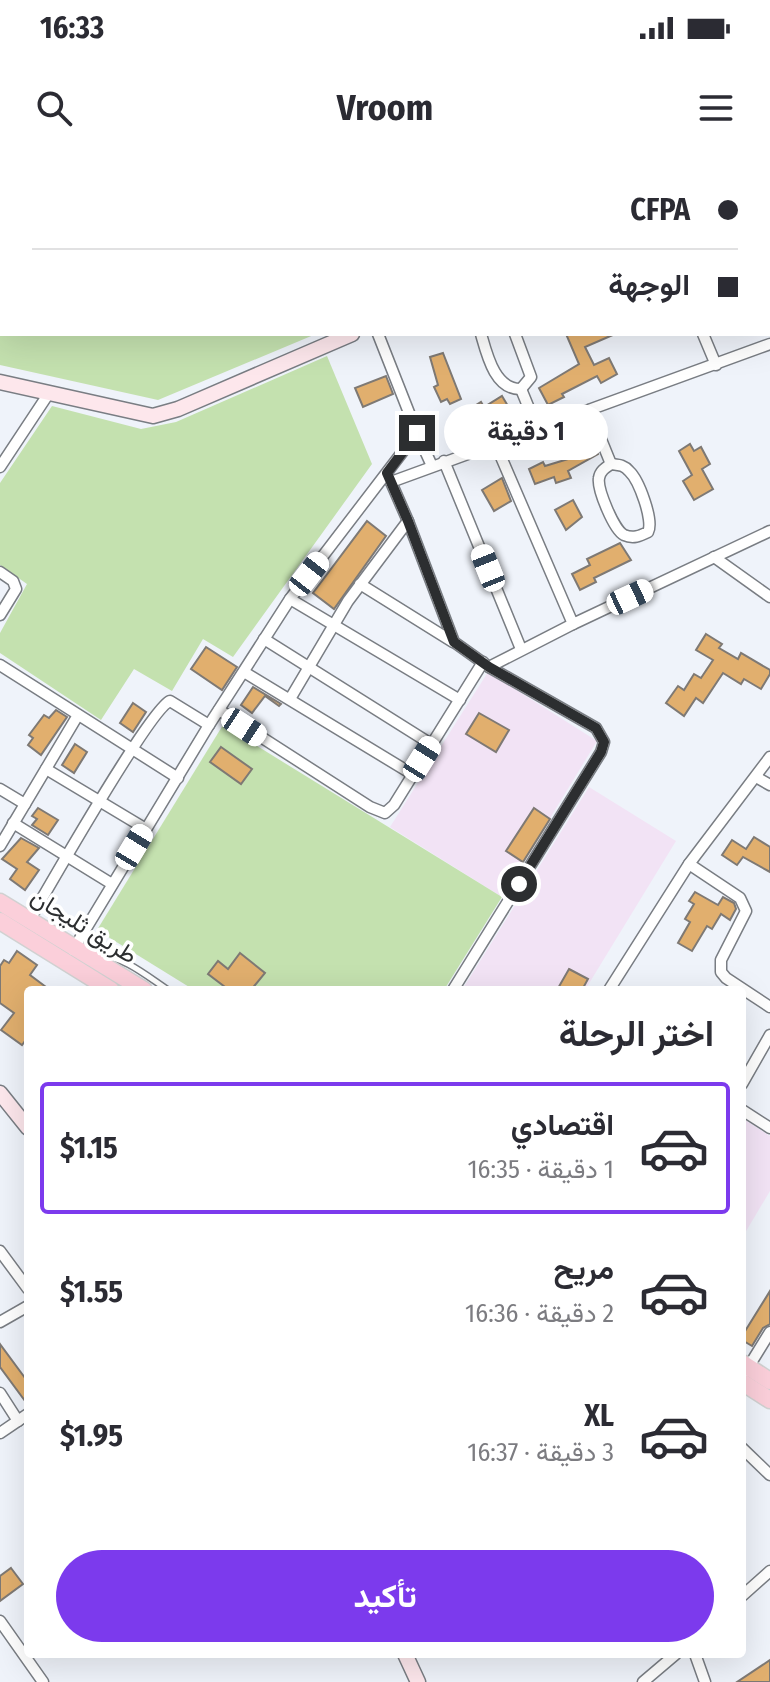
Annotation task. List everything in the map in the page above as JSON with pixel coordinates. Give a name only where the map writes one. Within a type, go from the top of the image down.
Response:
[{"type":"main road","points":[[0,382],[153,416],[178,409],[347,336]]},
{"type":"main road","name":"طريق ثليجان","points":[[0,902],[75,955],[107,986]]},
{"type":"main road","name":"طريق ثليجان","points":[[0,921],[136,986]]},
{"type":"main road","points":[[0,1093],[24,1123]]},
{"type":"main road","points":[[746,1373],[770,1381]]},
{"type":"main road","points":[[746,1374],[770,1400]]},
{"type":"main road","points":[[407,1658],[418,1682]]},
{"type":"street","points":[[379,336],[432,466]]},
{"type":"street","points":[[482,336],[500,381],[511,389],[521,389]]},
{"type":"street","points":[[516,336],[531,377],[521,389]]},
{"type":"street","points":[[704,336],[716,365]]},
{"type":"street","points":[[389,478],[432,466],[770,344]]},
{"type":"street","points":[[521,389],[537,428]]},
{"type":"street","points":[[0,467],[49,393]]},
{"type":"street","points":[[589,410],[611,464]]},
{"type":"street","points":[[75,955],[112,884],[290,599],[389,478],[417,433]]},
{"type":"street","points":[[495,443],[573,624]]},
{"type":"street","points":[[444,461],[521,649]]},
{"type":"street","points":[[611,464],[627,468],[633,475],[651,521],[648,532],[637,537],[628,537],[617,530],[599,487],[599,476],[611,464]]},
{"type":"street","points":[[389,478],[454,642]]},
{"type":"street","points":[[290,699],[332,625],[408,521]]},
{"type":"street","points":[[219,710],[380,813],[389,811],[486,664],[770,531]]},
{"type":"street","points":[[714,557],[770,597]]},
{"type":"street","points":[[0,572],[13,581],[16,589],[0,615]]},
{"type":"street","points":[[360,584],[486,664],[596,728],[604,742],[601,752],[455,986]]},
{"type":"street","points":[[290,599],[460,700]]},
{"type":"street","points":[[264,639],[431,744]]},
{"type":"street","points":[[0,665],[178,778]]},
{"type":"street","points":[[244,672],[412,774]]},
{"type":"street","points":[[29,921],[132,749],[166,701],[209,725]]},
{"type":"street","points":[[0,846],[78,715]]},
{"type":"street","points":[[612,986],[689,864],[770,757]]},
{"type":"street","points":[[46,769],[146,829]]},
{"type":"street","points":[[756,777],[770,785]]},
{"type":"street","points":[[0,789],[25,804]]},
{"type":"street","points":[[13,823],[112,884]]},
{"type":"street","points":[[689,864],[740,898],[745,905],[746,911],[721,960],[721,972],[738,986]]},
{"type":"street","points":[[746,991],[770,1007]]},
{"type":"street","points":[[746,1077],[770,1035]]},
{"type":"street","points":[[746,1113],[770,1128]]},
{"type":"street","points":[[0,1251],[24,1284]]},
{"type":"street","points":[[0,1322],[24,1308]]},
{"type":"street","points":[[746,1369],[770,1332]]},
{"type":"street","points":[[0,1393],[18,1421]]},
{"type":"street","points":[[0,1433],[24,1417]]},
{"type":"street","points":[[746,1452],[770,1475]]},
{"type":"street","points":[[746,1592],[770,1571]]},
{"type":"street","points":[[0,1621],[24,1655]]},
{"type":"street","points":[[26,1658],[43,1682]]},
{"type":"street","points":[[643,1682],[671,1658]]},
{"type":"street","points":[[696,1658],[705,1682]]},
{"type":"lane","points":[[75,955],[108,956],[162,986]]},
{"type":"shaded area","points":[[488,672],[597,741],[502,897],[390,827]]},
{"type":"shaded area","points":[[589,787],[676,841],[587,986],[465,986]]},
{"type":"shaded area","points":[[746,1121],[770,1136],[770,1191],[746,1231]]},
{"type":"green space","points":[[0,336],[311,336],[158,400],[0,365]]},
{"type":"green space","points":[[327,356],[372,464],[233,657],[203,639],[172,691],[134,669],[101,720],[0,653],[0,633],[27,584],[0,565],[0,483],[52,406],[141,429],[176,422]]},
{"type":"green space","points":[[223,725],[502,897],[446,986],[188,986],[97,930]]},
{"type":"building","points":[[567,336],[610,336],[585,347],[594,365],[609,358],[617,374],[601,383],[597,376],[548,405],[539,388],[579,364]]},
{"type":"building","points":[[443,353],[461,399],[450,404],[447,399],[441,402],[434,387],[438,385],[430,357]]},
{"type":"building","points":[[386,376],[393,394],[363,407],[355,388]]},
{"type":"building","points":[[502,396],[511,411],[476,431],[465,412],[481,402],[484,407]]},
{"type":"building","points":[[592,439],[598,454],[568,471],[571,478],[556,483],[554,477],[535,484],[529,469],[543,462],[545,466],[568,459],[584,450],[581,445]]},
{"type":"building","points":[[690,444],[694,451],[701,447],[710,464],[702,469],[713,489],[694,500],[683,481],[692,475],[679,451]]},
{"type":"building","points":[[502,478],[511,501],[494,511],[482,490]]},
{"type":"building","points":[[573,500],[582,517],[566,530],[555,510]]},
{"type":"building","points":[[367,521],[386,536],[334,609],[313,593]]},
{"type":"building","points":[[620,543],[631,560],[594,578],[596,582],[580,590],[572,574],[590,565],[587,559]]},
{"type":"building","points":[[706,634],[722,644],[719,648],[738,659],[741,653],[770,670],[770,674],[761,689],[744,679],[741,684],[723,673],[703,703],[696,698],[684,716],[666,703],[678,686],[684,690],[694,674],[701,678],[713,660],[696,650]]},
{"type":"building","points":[[206,647],[237,667],[222,690],[191,669]]},
{"type":"building","points":[[253,687],[281,704],[279,706],[265,696],[252,713],[241,705]]},
{"type":"building","points":[[133,703],[146,712],[133,732],[120,723]]},
{"type":"building","points":[[56,710],[67,717],[41,755],[28,745],[33,738],[29,735],[44,715],[49,718]]},
{"type":"building","points":[[479,713],[509,730],[496,752],[466,734]]},
{"type":"building","points":[[75,744],[87,752],[74,773],[62,765]]},
{"type":"building","points":[[221,747],[252,769],[241,784],[210,762]]},
{"type":"building","points":[[38,808],[58,820],[48,835],[32,825],[37,819],[32,816]]},
{"type":"building","points":[[534,808],[550,819],[523,862],[506,851]]},
{"type":"building","points":[[754,837],[770,847],[770,872],[743,857],[737,865],[722,855],[732,840],[746,849]]},
{"type":"building","points":[[21,838],[39,848],[27,862],[39,870],[25,890],[10,879],[17,869],[2,859]]},
{"type":"building","points":[[695,892],[718,905],[723,897],[734,903],[736,909],[730,920],[721,914],[712,929],[707,926],[692,951],[678,943],[690,922],[685,919],[694,904],[689,901]]},
{"type":"building","points":[[17,951],[37,965],[30,975],[45,986],[24,986],[22,1045],[1,1030],[14,1013],[0,1003],[0,966],[4,960],[9,963]]},
{"type":"building","points":[[240,953],[265,973],[254,986],[224,986],[208,974],[218,961],[228,969]]},
{"type":"building","points":[[569,969],[588,979],[584,986],[559,986]]},
{"type":"building","points":[[770,1291],[770,1324],[763,1328],[752,1346],[746,1342],[746,1330]]},
{"type":"building","points":[[0,1344],[24,1377],[24,1400],[0,1367]]},
{"type":"building","points":[[11,1568],[23,1584],[0,1601],[0,1576]]},
{"type":"building","points":[[770,1660],[770,1682],[737,1682]]},
{"type":"route","points":[[417,433],[387,473],[454,642],[489,667],[596,728],[604,742],[601,752],[519,884]]}]
